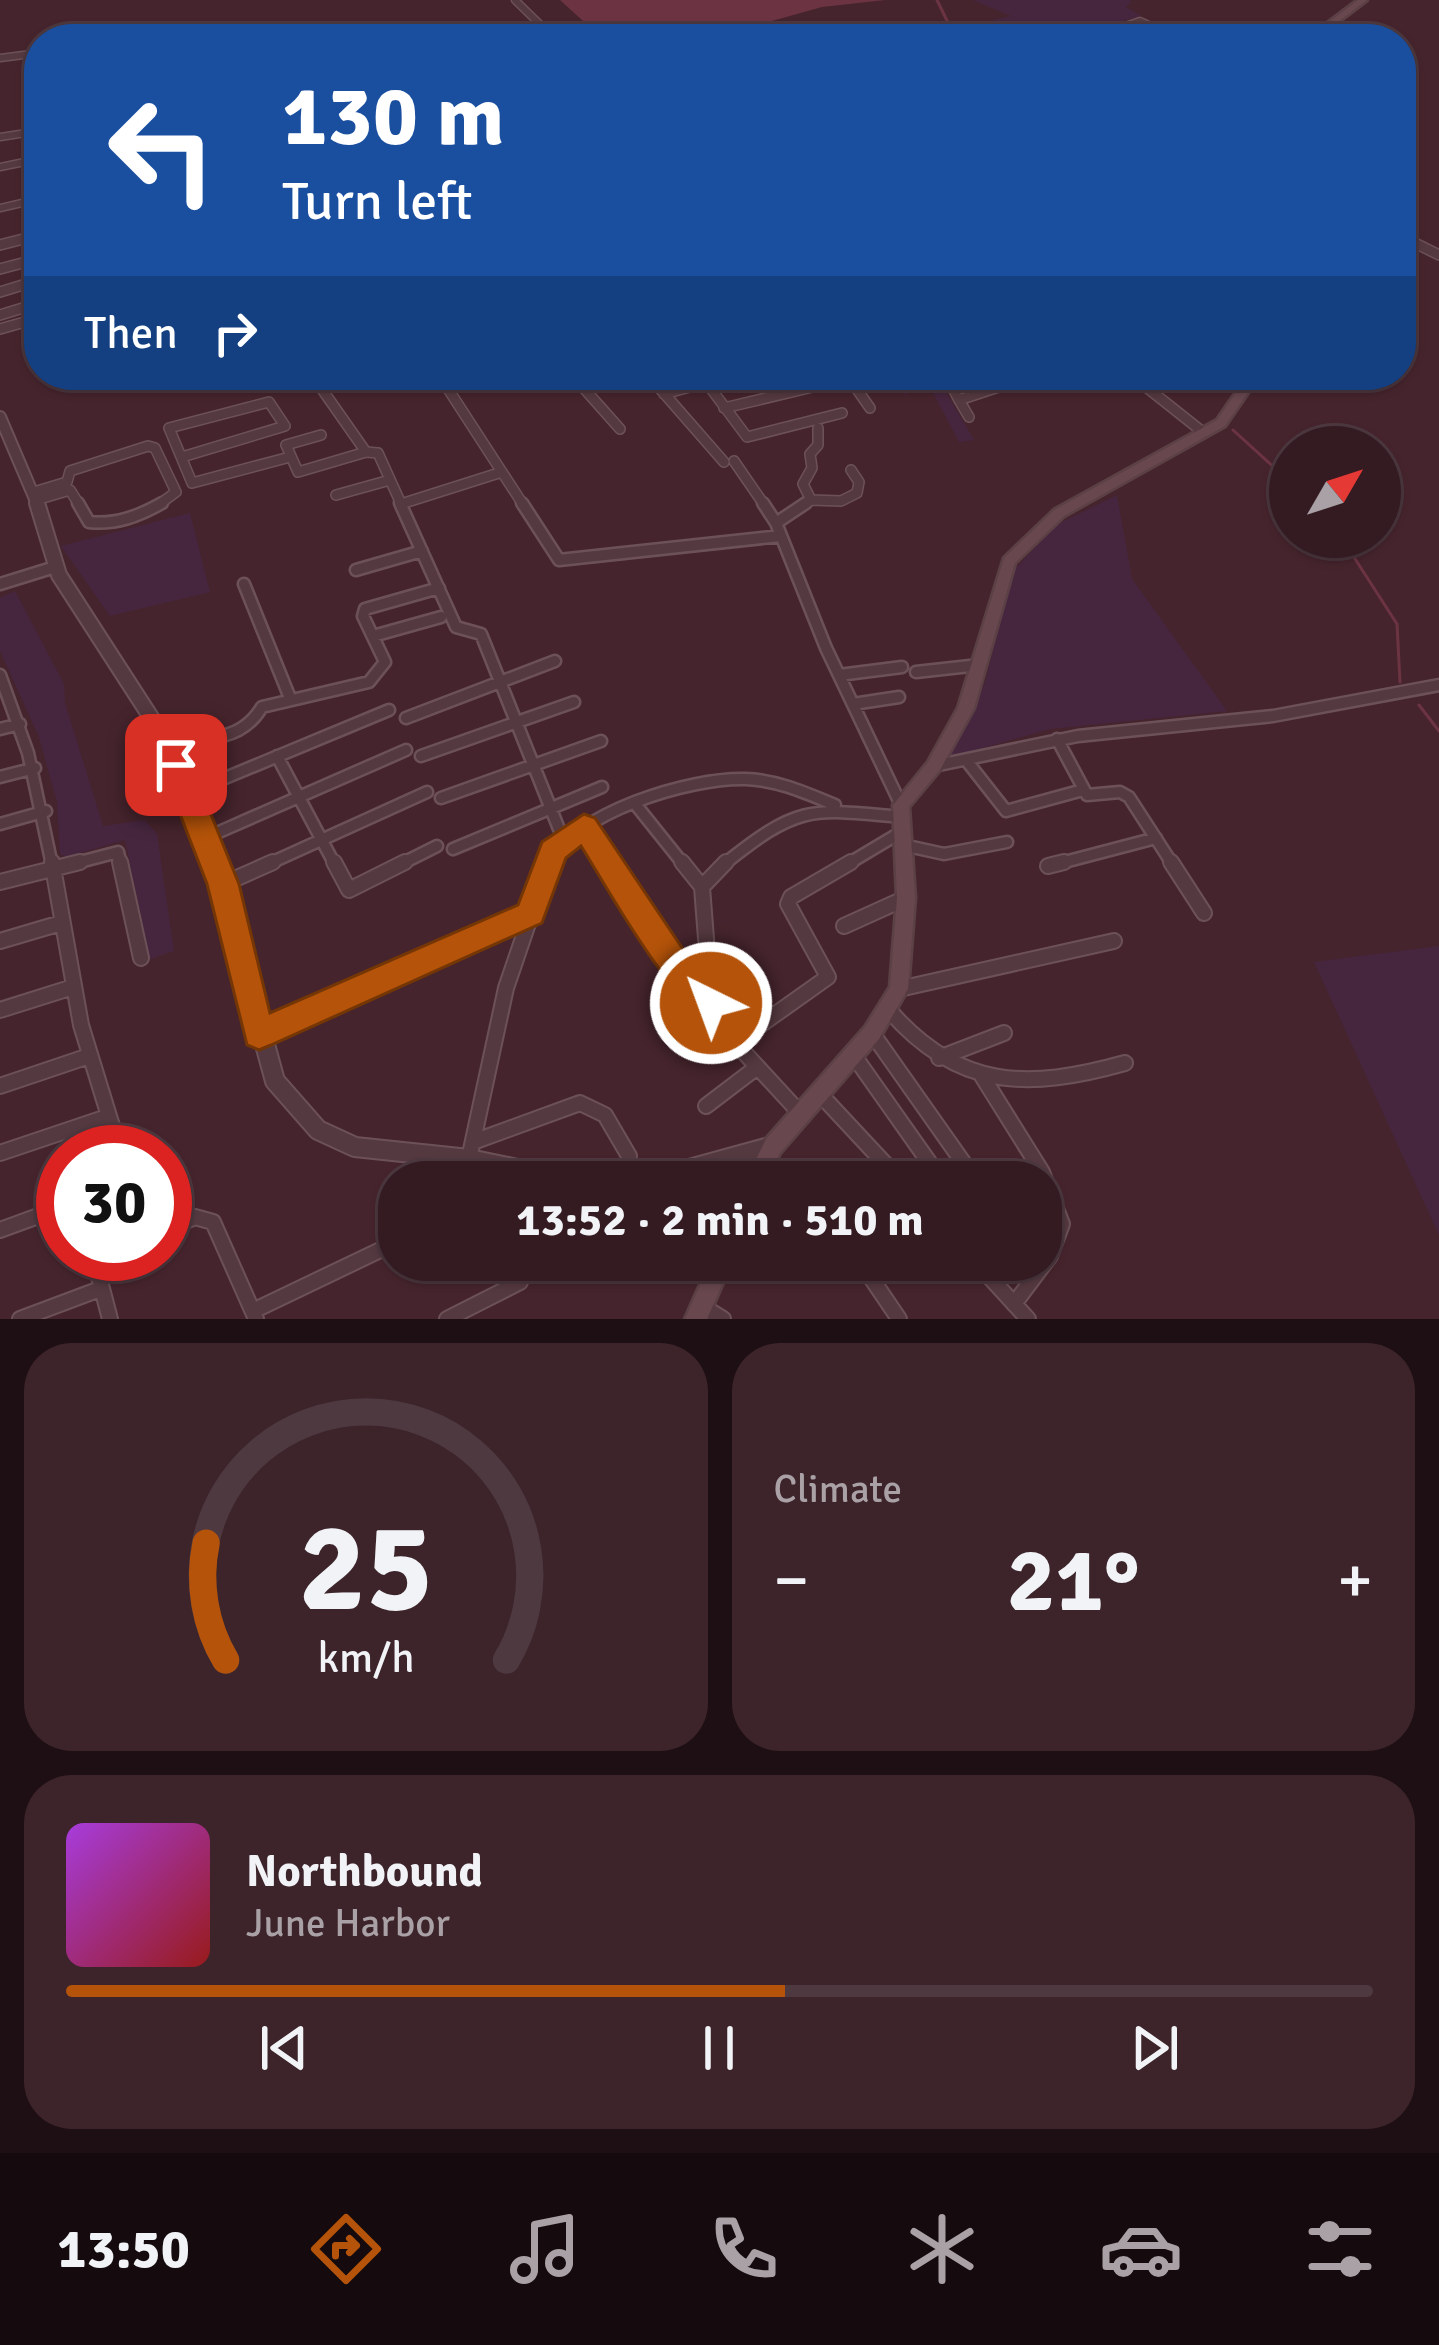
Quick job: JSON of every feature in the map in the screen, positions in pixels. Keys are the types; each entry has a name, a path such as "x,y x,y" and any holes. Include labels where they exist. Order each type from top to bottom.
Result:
{"main road":[{"path":"1330,24 1363,0"},
{"path":"767,1161 772,1145 816,1091 872,1034 899,989 906,898 902,824 966,708 1009,561 1059,513 1220,423 1243,390"},
{"path":"699,1312 713,1281"}],"street":[{"path":"515,0 540,24"},
{"path":"323,390 366,452"},
{"path":"450,390 560,560 782,536"},
{"path":"585,390 620,430"},
{"path":"661,390 729,462 776,523 902,824"},
{"path":"664,394 678,390"},
{"path":"712,390 747,437 842,413"},
{"path":"724,408 800,390"},
{"path":"857,390 870,408"},
{"path":"954,390 969,417"},
{"path":"959,400 990,390"},
{"path":"1150,390 1204,433"},
{"path":"182,457 285,427 269,402 170,428 192,483 290,457"},
{"path":"0,418 35,496 56,567 164,736 223,884 275,1081 318,1130 355,1147 471,1150 570,1180 678,1172 772,1145"},
{"path":"812,500 803,484 818,445 818,428"},
{"path":"321,435 286,446 298,472 366,452 378,453 456,627 481,634 559,829"},
{"path":"148,446 155,448 176,492 165,504 101,525 89,522 69,486 70,471 148,446"},
{"path":"776,523 812,500 841,501 857,493 859,482 851,470"},
{"path":"401,504 502,472"},
{"path":"336,495 390,480"},
{"path":"35,496 69,486"},
{"path":"356,570 422,550"},
{"path":"0,584 56,567"},
{"path":"244,584 290,698"},
{"path":"164,736 216,739 250,727 262,707 369,682 385,662 365,609 439,588"},
{"path":"373,636 441,617"},
{"path":"406,718 555,661"},
{"path":"916,672 979,665"},
{"path":"839,675 902,667"},
{"path":"1,681 20,724 46,811 73,987 110,1125"},
{"path":"934,766 1057,740 1273,716 1439,685"},
{"path":"853,704 899,697"},
{"path":"421,756 574,702"},
{"path":"189,793 389,710"},
{"path":"0,729 20,724"},
{"path":"1057,740 1083,790 1093,797 1124,794 1204,913"},
{"path":"237,878 434,795 601,741"},
{"path":"219,832 406,750"},
{"path":"277,756 349,890 437,847"},
{"path":"966,760 1006,812 1083,790"},
{"path":"0,777 35,768"},
{"path":"471,1150 495,1024 531,914 553,851 584,826 724,778 758,777 788,783 857,814 902,824 944,854 1007,842"},
{"path":"453,849 602,787"},
{"path":"636,805 702,887 711,1003"},
{"path":"702,887 781,818 805,808 835,806"},
{"path":"0,824 46,811"},
{"path":"735,1043 829,977 788,904 791,897 902,824"},
{"path":"584,826 675,965 711,1003 756,1068 800,1113"},
{"path":"1048,866 1156,838"},
{"path":"0,882 118,852 141,958"},
{"path":"844,926 906,898"},
{"path":"259,1034 531,914"},
{"path":"0,941 61,923"},
{"path":"899,989 1114,941"},
{"path":"0,1010 73,987"},
{"path":"889,1010 904,1030 939,1058 982,1076 1016,1083 1125,1063"},
{"path":"939,1058 1004,1033"},
{"path":"872,1034 961,1161"},
{"path":"852,1053 928,1161"},
{"path":"0,1086 89,1056"},
{"path":"706,1106 756,1068"},
{"path":"982,1076 1046,1180 1063,1220 1058,1239 1014,1304"},
{"path":"816,1091 882,1161"},
{"path":"471,1150 580,1103 595,1104 606,1113 629,1156"},
{"path":"0,1154 107,1117"},
{"path":"0,1230 36,1217"},
{"path":"192,1218 214,1222 254,1315 378,1252"},
{"path":"101,1281 110,1319"},
{"path":"873,1281 899,1319"},
{"path":"993,1281 1027,1319"},
{"path":"447,1319 520,1282"},
{"path":"20,1319 100,1289"},
{"path":"699,1312 723,1319"}],"shaded area":[{"path":"560,0 885,0 822,7 761,24 586,24"},
{"path":"973,0 1129,0 1126,7 1141,16 1112,24 981,23 1011,16"},
{"path":"932,390 945,390 974,440 959,442"},
{"path":"1117,495 1132,579 1227,711 1050,729 947,758 985,683 1012,572 1056,525"},
{"path":"190,513 210,592 110,616 61,546"},
{"path":"15,591 64,684 65,703 103,826 145,820 157,834 174,951 150,959 125,840 66,857 60,854 57,802 39,737 0,651 0,598"},
{"path":"1439,946 1439,1235 1314,962"}],"waterway":[{"path":"937,0 949,24"},
{"path":"1233,430 1269,463"},
{"path":"1355,558 1397,624 1400,682"},
{"path":"1419,705 1439,731"}],"route":[{"path":"176,765 223,884 259,1034 531,914 553,851 584,826 675,965 711,1003"}]}
